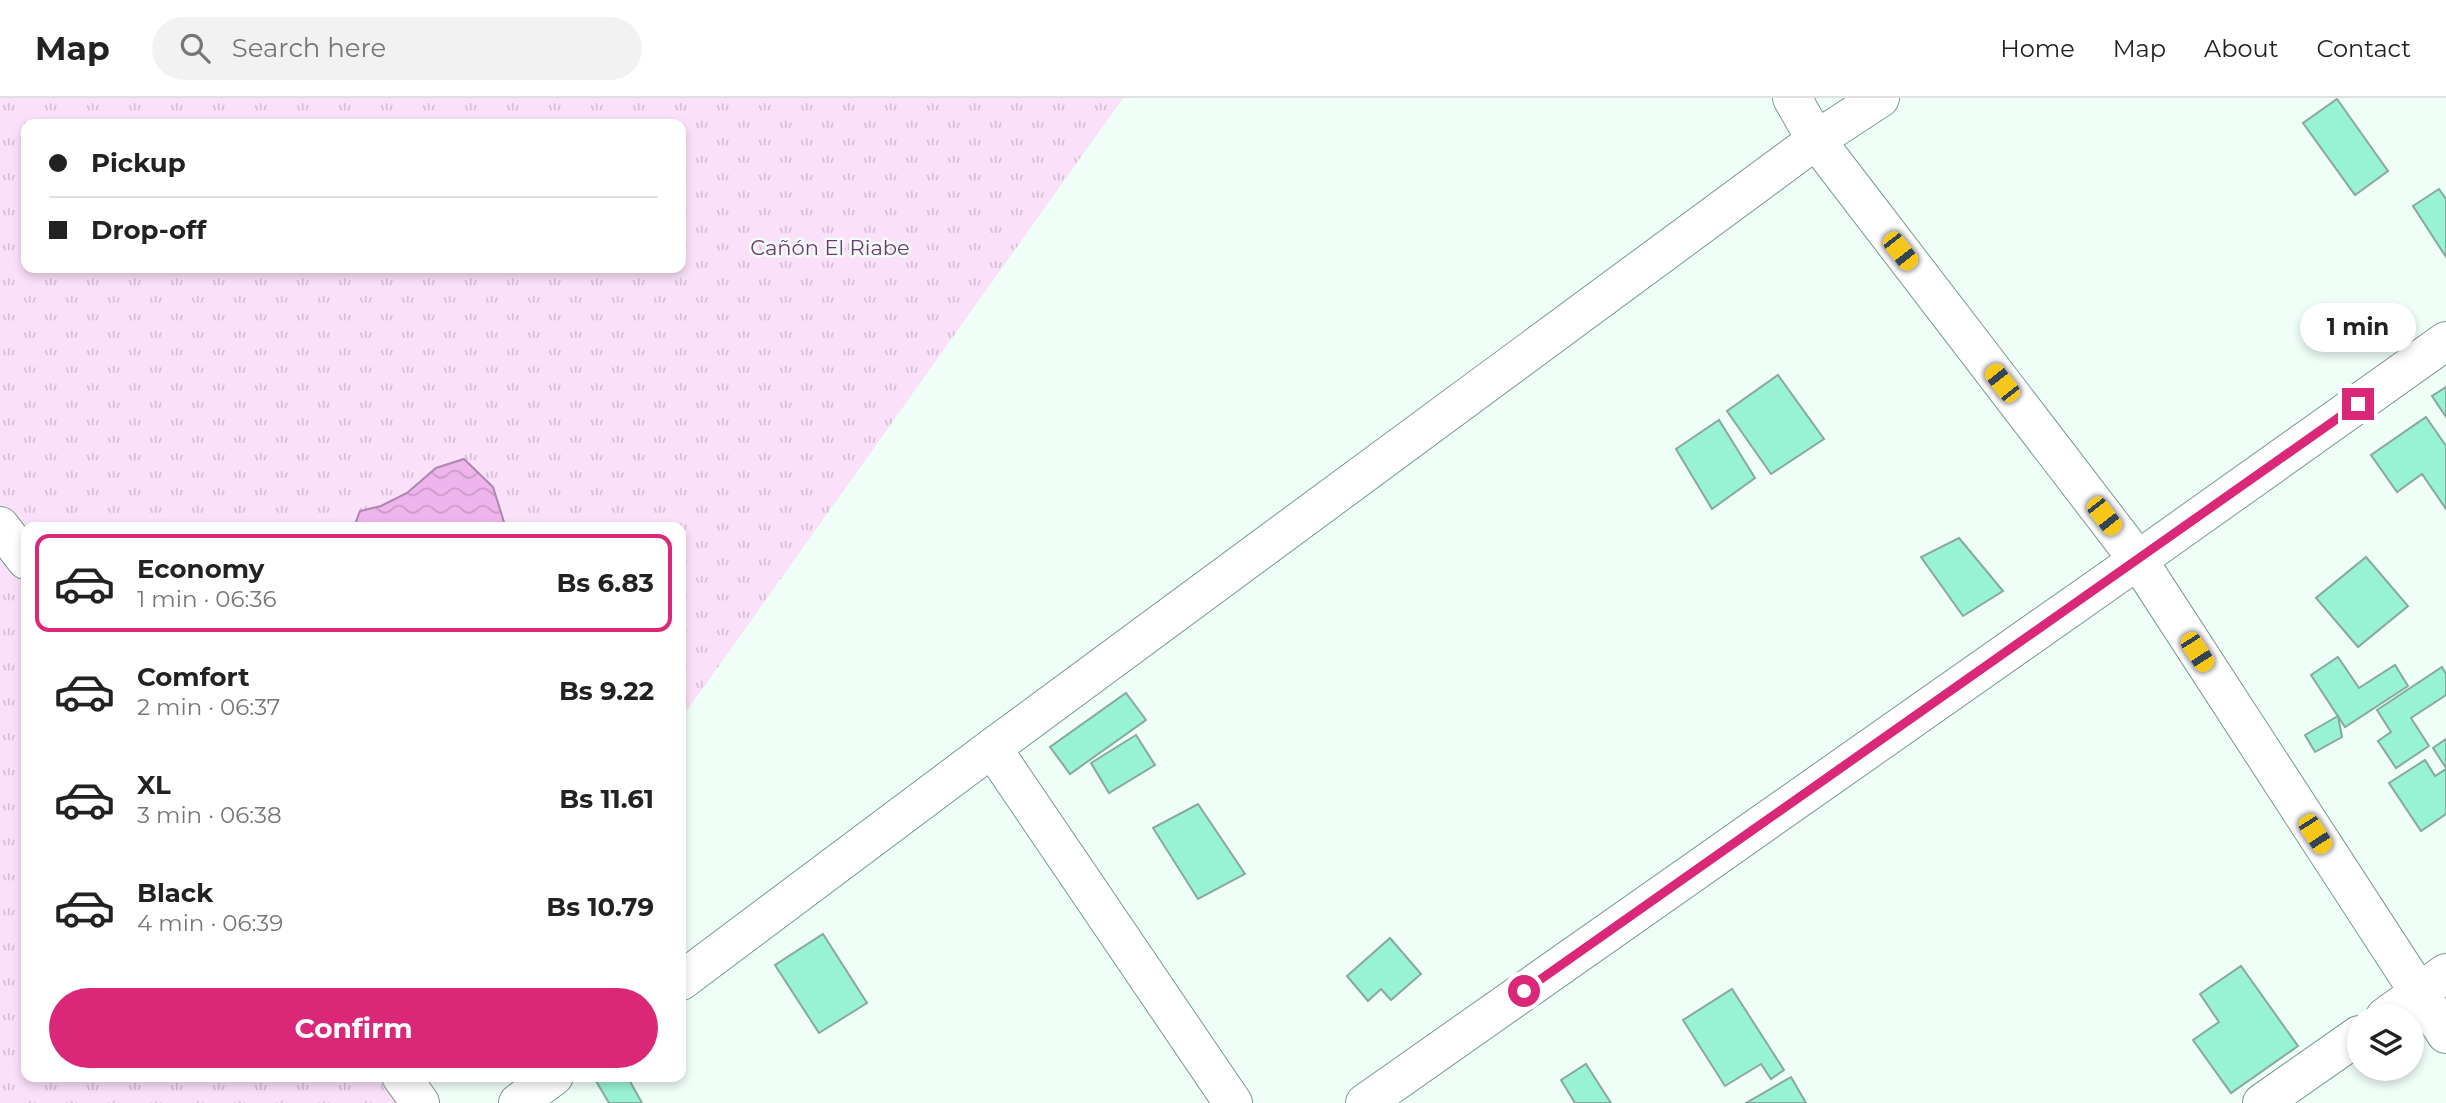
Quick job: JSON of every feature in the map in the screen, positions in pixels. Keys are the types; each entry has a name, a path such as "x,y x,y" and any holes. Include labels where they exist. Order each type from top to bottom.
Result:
{"street":[{"path":"1792,98 1816,140 2138,561 2437,993 2446,1034"},
{"path":"686,977 1816,140 1880,98"},
{"path":"1365,1103 2138,561 2446,341"},
{"path":"0,526 21,553"},
{"path":"992,748 1233,1103"},
{"path":"2413,1004 2437,993"},
{"path":"2262,1103 2347,1043"},
{"path":"405,1082 420,1103"},
{"path":"518,1103 546,1082"}],"green space":[{"name":"Cañón El Riabe","path":"0,98 1123,98 686,712 686,522 21,522 21,1082 422,1082 407,1103 0,1103"}],"water":[{"path":"464,459 493,487 504,522 356,522 360,511 381,506 407,493 436,468"}],"building":[{"path":"2337,99 2388,171 2355,195 2303,123"},
{"path":"2439,189 2446,199 2446,257 2413,206"},
{"path":"1778,375 1824,439 1771,474 1727,411"},
{"path":"2446,387 2446,417 2432,396"},
{"path":"2426,417 2446,446 2446,509 2422,474 2397,492 2371,455"},
{"path":"1719,420 1755,478 1712,509 1676,449"},
{"path":"1959,538 2003,591 1963,616 1921,557"},
{"path":"2366,557 2408,606 2358,647 2316,598"},
{"path":"2338,657 2359,688 2395,665 2408,686 2345,727 2311,675"},
{"path":"2442,667 2446,674 2446,695 2411,718 2429,746 2396,768 2378,741 2391,732 2377,710"},
{"path":"1126,693 1146,720 1070,774 1050,747"},
{"path":"2338,716 2342,737 2315,752 2305,735"},
{"path":"1136,735 1155,765 1109,793 1091,763"},
{"path":"2446,739 2446,768 2433,748"},
{"path":"2425,760 2435,776 2446,769 2446,814 2421,831 2389,783"},
{"path":"1198,804 1245,874 1198,899 1153,828"},
{"path":"823,934 867,1003 819,1033 775,965"},
{"path":"1390,938 1421,974 1391,1000 1381,989 1368,1001 1347,976"},
{"path":"2241,966 2298,1046 2231,1093 2193,1040 2219,1022 2200,994"},
{"path":"1732,989 1784,1070 1771,1079 1761,1064 1725,1086 1683,1020"},
{"path":"1586,1064 1611,1103 1575,1103 1561,1080"},
{"path":"1791,1077 1806,1103 1746,1103"},
{"path":"597,1082 630,1082 642,1103 609,1103"}],"route":[{"path":"1524,991 2358,404"}]}
